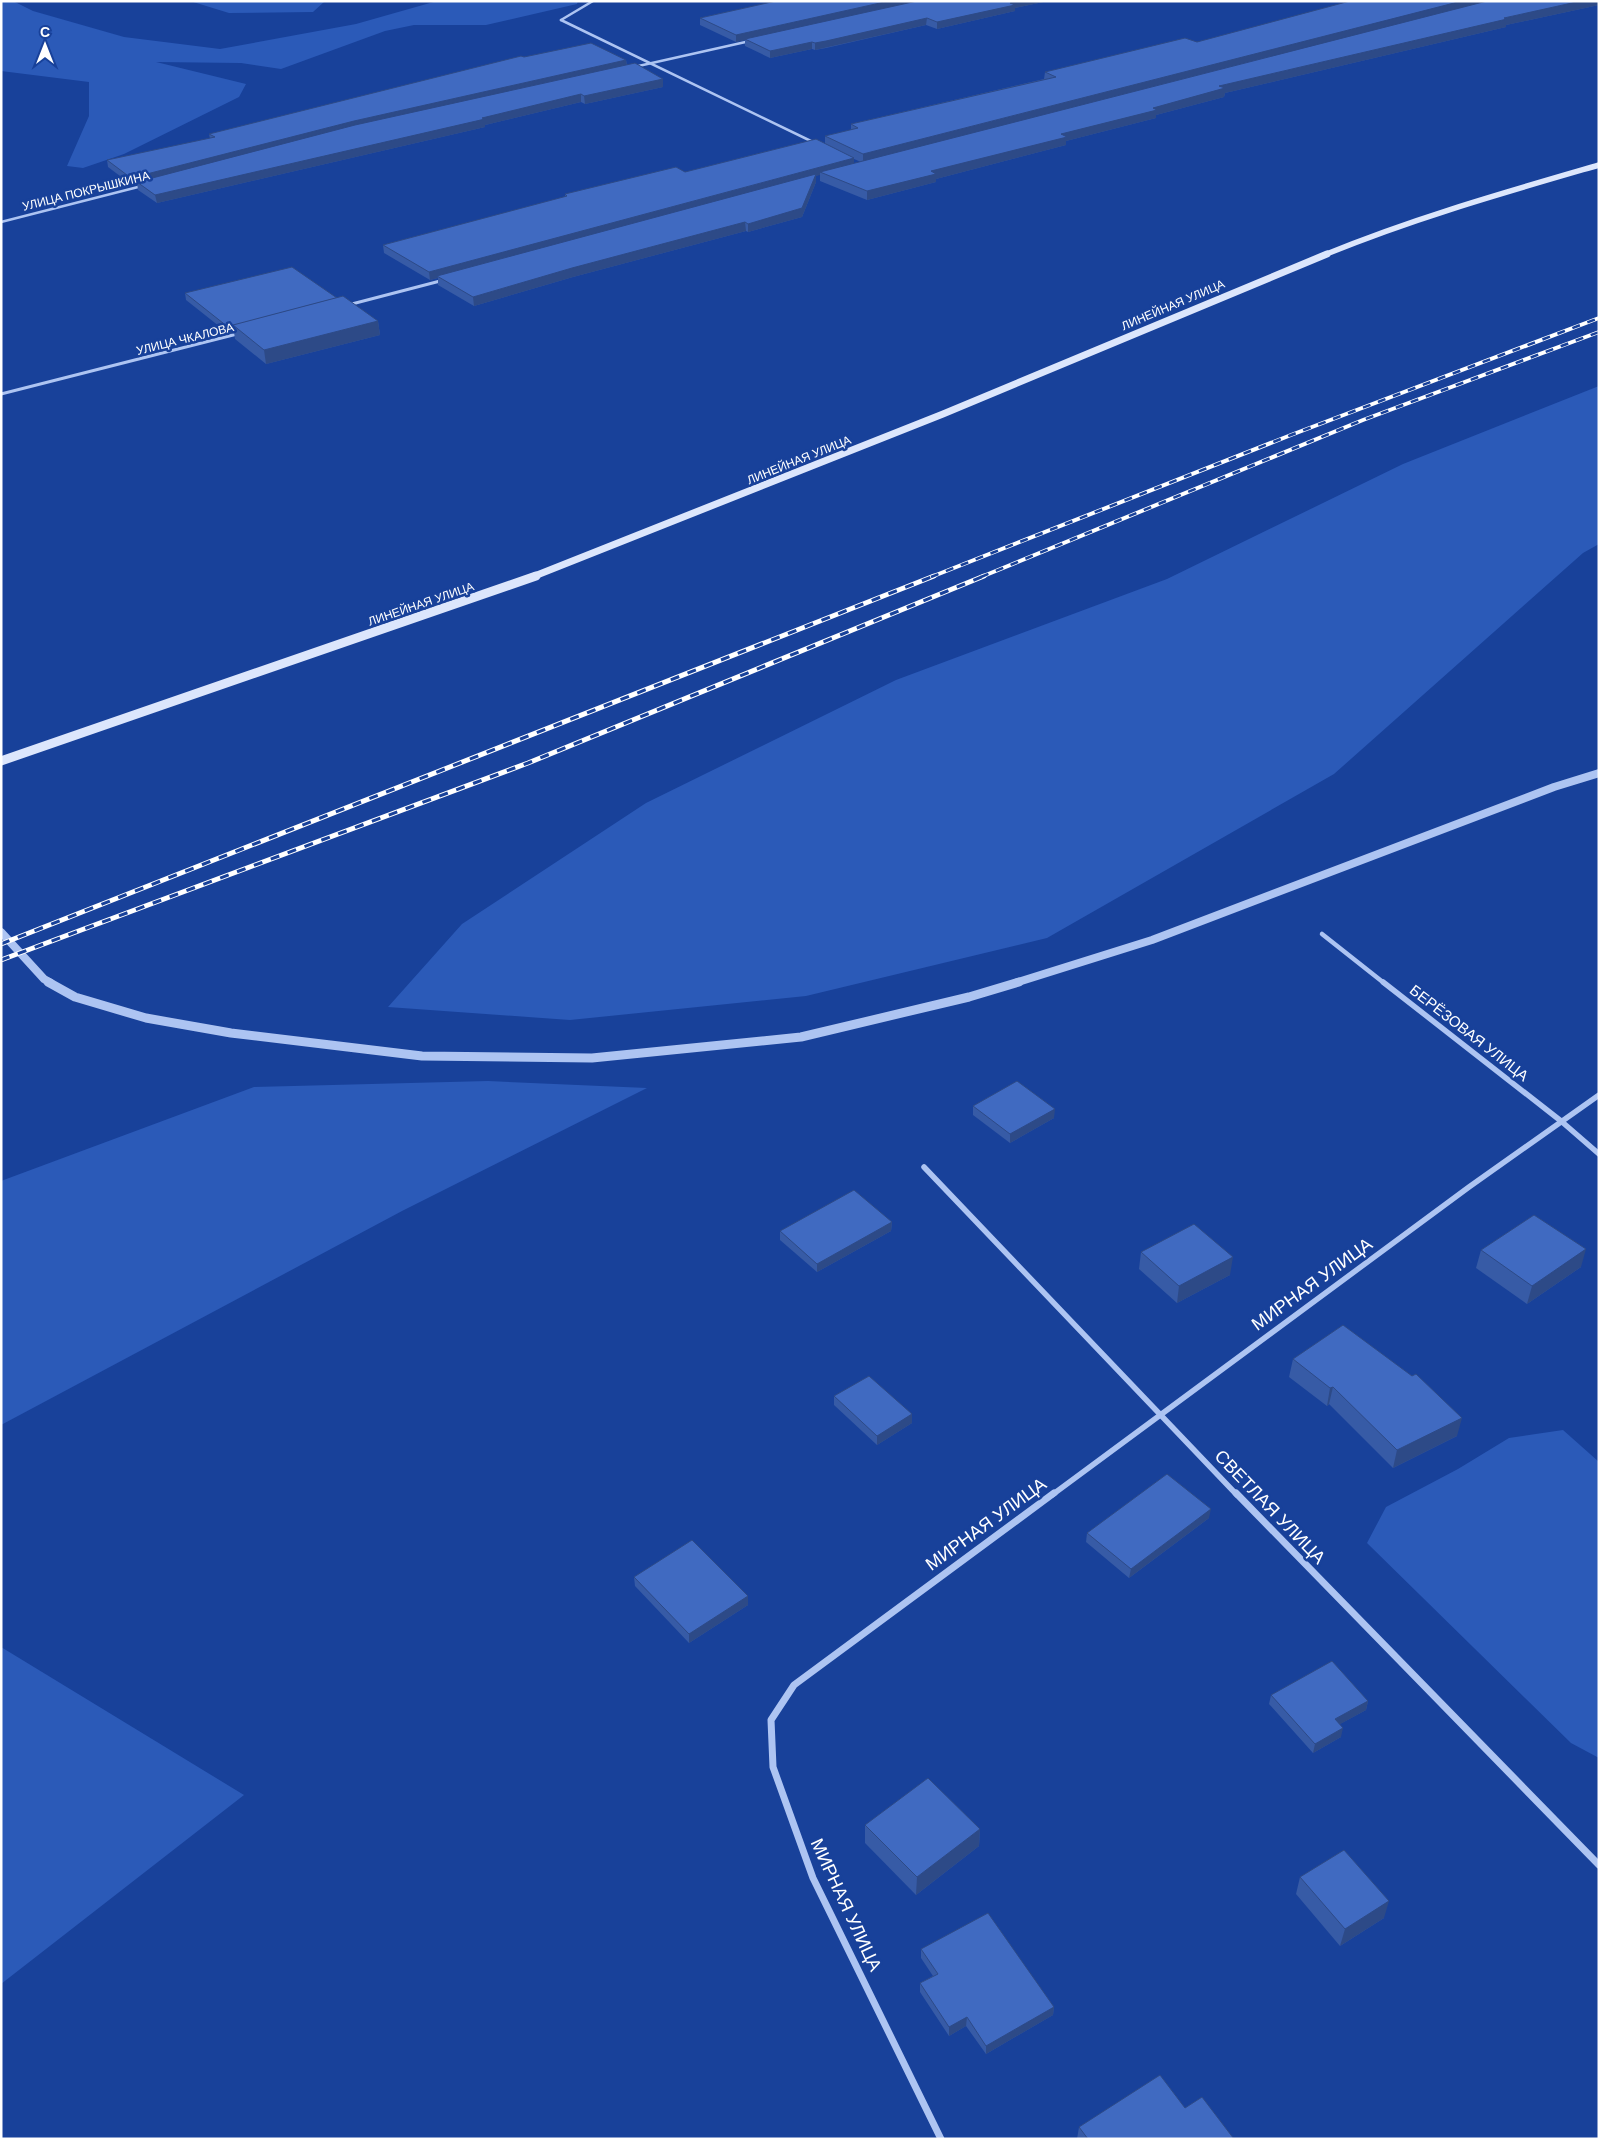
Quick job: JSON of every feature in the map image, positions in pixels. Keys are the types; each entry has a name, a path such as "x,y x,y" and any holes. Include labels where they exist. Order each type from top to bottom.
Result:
{"main road":[{"name":"ЛИНЕЙНАЯ УЛИЦА","path":"1,760 535,576 934,418 1364,238 1446,210 1599,165"}],"street":[{"path":"593,1 561,20 819,145"},
{"path":"630,68 755,40"},
{"name":"УЛИЦА ПОКРЫШКИНА","path":"1,222 150,184"},
{"path":"346,306 451,278"},
{"name":"УЛИЦА ЧКАЛОВА","path":"1,394 251,331"},
{"path":"1,932 44,980 75,997 146,1018 212,1030 422,1056 592,1058 698,1048 801,1037 969,997 1152,940 1554,787 1599,772"},
{"name":"БЕРЁЗОВАЯ УЛИЦА","path":"1322,934 1599,1154"},
{"name":"МИРНАЯ УЛИЦА","path":"941,2139 813,1878 773,1767 771,1720 794,1684 1469,1187 1599,1095"},
{"name":"СВЕТЛАЯ УЛИЦА","path":"924,1167 1159,1415 1599,1865"}],"shaded area":[{"path":"1,1 13,1 33,11 124,37 220,49 356,24 437,1 578,1 577,4 486,25 414,25 385,31 281,69 241,63 156,62 246,84 239,97 124,154 83,168 67,166 89,116 89,82 1,71"},
{"path":"190,1 325,1 313,12 229,13"},
{"path":"1599,386 1599,544 1583,553 1334,774 1047,938 806,996 570,1020 388,1007 462,924 646,803 896,680 1167,579 1403,464"},
{"path":"488,1081 647,1088 402,1211 1,1425 1,1181 254,1087"},
{"path":"1563,1430 1599,1462 1599,1758 1571,1743 1367,1543 1386,1507 1458,1469 1509,1438"},
{"path":"1,1647 244,1795 1,1984"}],"building":[{"path":"776,1 889,1 736,35 700,18"},
{"path":"917,1 1017,1 1010,3 1015,5 937,22 927,18 826,41 770,51 745,39"},
{"path":"1350,1 1462,1 863,154 825,136 858,128 851,124 1056,77 1045,72 1185,38 1197,42"},
{"path":"1487,1 1581,1 1219,86 1225,88 1153,108 1157,110 1061,134 1067,137 931,171 936,174 867,191 820,172"},
{"path":"591,43 626,60 354,121 131,178 107,160 215,137 209,134 521,56 524,57"},
{"path":"635,63 663,79 584,96 581,94 482,118 485,119 155,195 137,182 355,125"},
{"path":"816,139 854,158 429,272 383,245 567,196 565,194 676,167 685,172"},
{"path":"816,174 802,208 748,224 745,222 572,268 473,297 437,276"},
{"path":"292,267 337,298 228,327 185,293"},
{"path":"343,296 378,321 264,350 233,325"},
{"path":"1017,1081 1055,1109 1010,1134 973,1106"},
{"path":"854,1190 892,1222 817,1264 780,1231"},
{"path":"1534,1215 1586,1249 1532,1286 1481,1250"},
{"path":"1194,1224 1233,1257 1179,1286 1141,1252"},
{"path":"1343,1325 1412,1376 1416,1374 1462,1418 1397,1450 1333,1387 1330,1388 1293,1359"},
{"path":"869,1376 912,1414 877,1436 834,1396"},
{"path":"1167,1474 1211,1509 1131,1569 1087,1533"},
{"path":"692,1540 748,1596 689,1634 634,1577"},
{"path":"1332,1661 1368,1701 1335,1719 1343,1728 1315,1744 1271,1695"},
{"path":"928,1778 980,1829 917,1877 865,1825"},
{"path":"1344,1850 1389,1901 1345,1929 1300,1877"},
{"path":"988,1913 1054,2007 986,2046 967,2017 949,2027 920,1983 938,1974 921,1949"},
{"path":"1160,2075 1185,2108 1202,2097 1234,2139 1088,2139 1079,2127"}],"railway":[{"path":"931,577 1291,435 1599,318"},
{"path":"981,577 1363,420 1599,332"},
{"path":"1,944 934,576"},
{"path":"1,960 528,763 984,576"}]}
